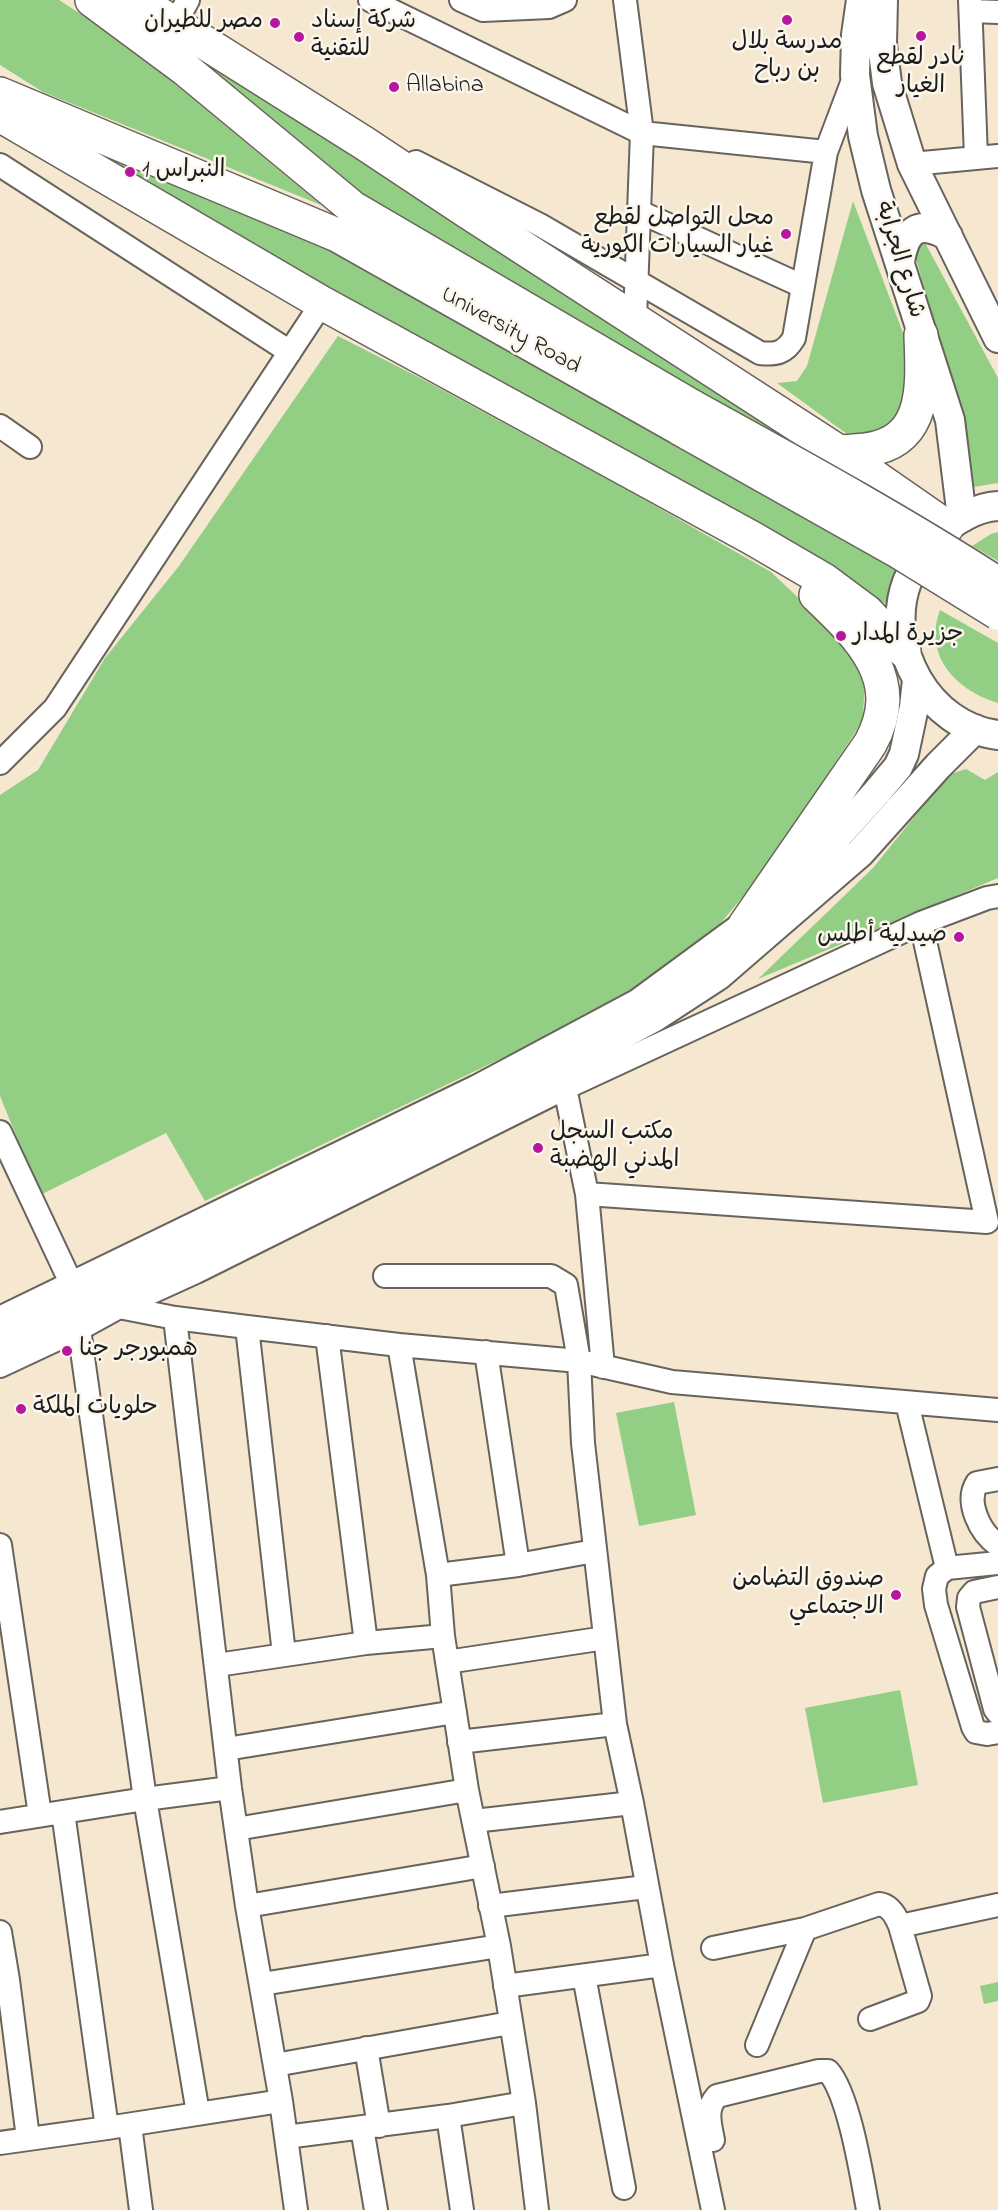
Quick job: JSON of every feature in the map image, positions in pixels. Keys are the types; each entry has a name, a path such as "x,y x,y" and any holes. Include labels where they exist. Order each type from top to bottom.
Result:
{"highway":[{"name":"University Road","path":"92,0 185,69 353,208 998,613"},
{"path":"137,0 181,12 364,142 468,212 839,452 954,522"},
{"name":"University Road","path":"0,94 337,235 687,418 823,478 998,584"},
{"path":"0,112 5,118 322,303 752,538 824,580 867,612 910,666"},
{"path":"839,452 876,448 894,441 906,430 916,413 920,398 921,335"},
{"path":"745,925 870,744 882,716 884,696 880,674 873,660 847,625 800,579 752,538"}],"main road":[{"name":"شارع الجرابة","path":"861,0 856,35 855,75 863,136 921,335 950,420 954,522"},
{"name":"شارع الجرابة","path":"883,0 882,44 887,83 912,164 995,326"},
{"path":"900,262 902,247 908,235 920,228 934,228 948,236"},
{"path":"0,1346 115,1299 126,1281 212,1243 484,1098 639,1003 745,925 832,842 898,767 909,736 910,666 900,617 906,583 922,552 954,522 998,506"},
{"path":"910,666 932,701 945,712 991,735"},
{"path":"0,1321 72,1285 484,1098 575,1061 652,1018 719,975 860,853 938,766 991,735"}],"street":[{"path":"370,0 642,133 826,152"},
{"path":"461,0 483,10 549,6 565,0"},
{"path":"625,0 642,133 635,319"},
{"path":"912,164 987,156 970,6 998,12"},
{"path":"364,142 418,163 540,225 760,353 775,354 788,349 794,338 826,152 855,75"},
{"path":"0,165 290,352"},
{"path":"640,212 802,286"},
{"path":"0,764 55,708 322,303"},
{"path":"0,426 30,447"},
{"path":"0,1366 79,1329 115,1299 196,1272 565,1088 921,923 987,897 998,896"},
{"path":"587,1194 993,1222 921,923"},
{"path":"575,1061 565,1088 587,1194 603,1367"},
{"path":"0,1132 72,1285"},
{"path":"386,1276 551,1276 566,1285 579,1360 583,1443 615,1724 632,1803 646,1887 713,2210"},
{"path":"115,1299 175,1318 399,1345 579,1360 672,1382 998,1410"},
{"path":"175,1318 230,1788 247,1906 281,2101 296,2210"},
{"path":"247,1327 285,1654"},
{"path":"79,1329 145,1799 198,2113"},
{"path":"327,1336 366,1643"},
{"path":"399,1345 438,1575 443,1636 467,1790 506,1986 537,2210"},
{"path":"486,1352 518,1565"},
{"path":"907,1403 947,1568"},
{"path":"998,1479 977,1483 972,1498 982,1530 998,1545"},
{"path":"0,1545 40,1815"},
{"path":"438,1575 518,1565 594,1551"},
{"path":"998,1563 947,1568 937,1576 934,1589 936,1605 973,1727 976,1732 987,1734 998,1732"},
{"path":"998,1587 974,1592 969,1598 968,1608 994,1709 998,1713"},
{"path":"217,1665 366,1643 443,1636"},
{"path":"447,1662 605,1638"},
{"path":"226,1749 455,1712"},
{"path":"459,1742 615,1724"},
{"path":"0,1822 230,1788"},
{"path":"236,1829 467,1790"},
{"path":"474,1821 632,1803"},
{"path":"63,1812 107,2128"},
{"path":"247,1906 483,1866"},
{"path":"490,1906 646,1887"},
{"path":"713,1948 805,1929 883,1904 896,1917 900,1926 920,1996 918,2001 870,2019"},
{"path":"900,1926 998,1905"},
{"path":"757,2045 805,1929"},
{"path":"0,1932 9,2060 28,2138"},
{"path":"262,1984 499,1946"},
{"path":"506,1986 662,1965"},
{"path":"584,1976 624,2188"},
{"path":"275,2065 510,2023"},
{"path":"366,2048 376,2210"},
{"path":"723,2210 708,2112 711,2103 717,2096 819,2071 828,2071 836,2080 856,2148 868,2210"},
{"path":"0,2143 281,2101"},
{"path":"286,2137 448,2116 524,2103"},
{"path":"448,2116 462,2210"},
{"path":"130,2125 141,2210"}],"green space":[{"path":"0,0 59,0 125,42 321,205 43,92 0,65"},
{"path":"115,0 923,519 367,207"},
{"path":"64,134 343,246 900,570 890,606 526,404"},
{"path":"853,201 916,367 918,407 862,445 777,383 797,381 807,366"},
{"path":"923,239 998,378 998,483 967,488 965,431 912,245"},
{"path":"338,336 624,488 771,572 824,622 865,669 863,720 765,870 715,930 677,963 577,1022 205,1201 166,1133 40,1195 0,1096 0,795 38,770 105,658 179,566"},
{"path":"998,532 998,561 972,546 991,534"},
{"path":"940,610 998,643 998,703 969,689 947,669 936,642 936,627"},
{"path":"966,769 985,780 998,772 998,878 758,979 873,868 948,775"},
{"path":"674,1402 696,1515 639,1526 616,1413"},
{"path":"900,1690 918,1785 823,1803 805,1708"},
{"path":"998,1982 998,2001 984,2004 980,1986"}],"place":[{"name":"مدرسة بلال بن رباح","path":"787,20"},
{"name":"مصر للطيران","path":"275,23"},
{"name":"نادر لقطع الغيار","path":"921,36"},
{"name":"شركة إسناد للتقنية","path":"299,37"},
{"name":"Allabina","path":"394,87"},
{"name":"النبراس 1","path":"130,172"},
{"name":"محل التواصل لقطع غيار السيارات الكورية","path":"786,234"},
{"name":"جزيرة المدار","path":"841,636"},
{"name":"صيدلية أطلس","path":"959,937"},
{"name":"مكتب السجل المدني الهضبة","path":"538,1148"},
{"name":"همبورجر جنا","path":"67,1351"},
{"name":"حلويات الملكة","path":"21,1409"},
{"name":"صندوق التضامن الاجتماعي","path":"896,1595"}]}
